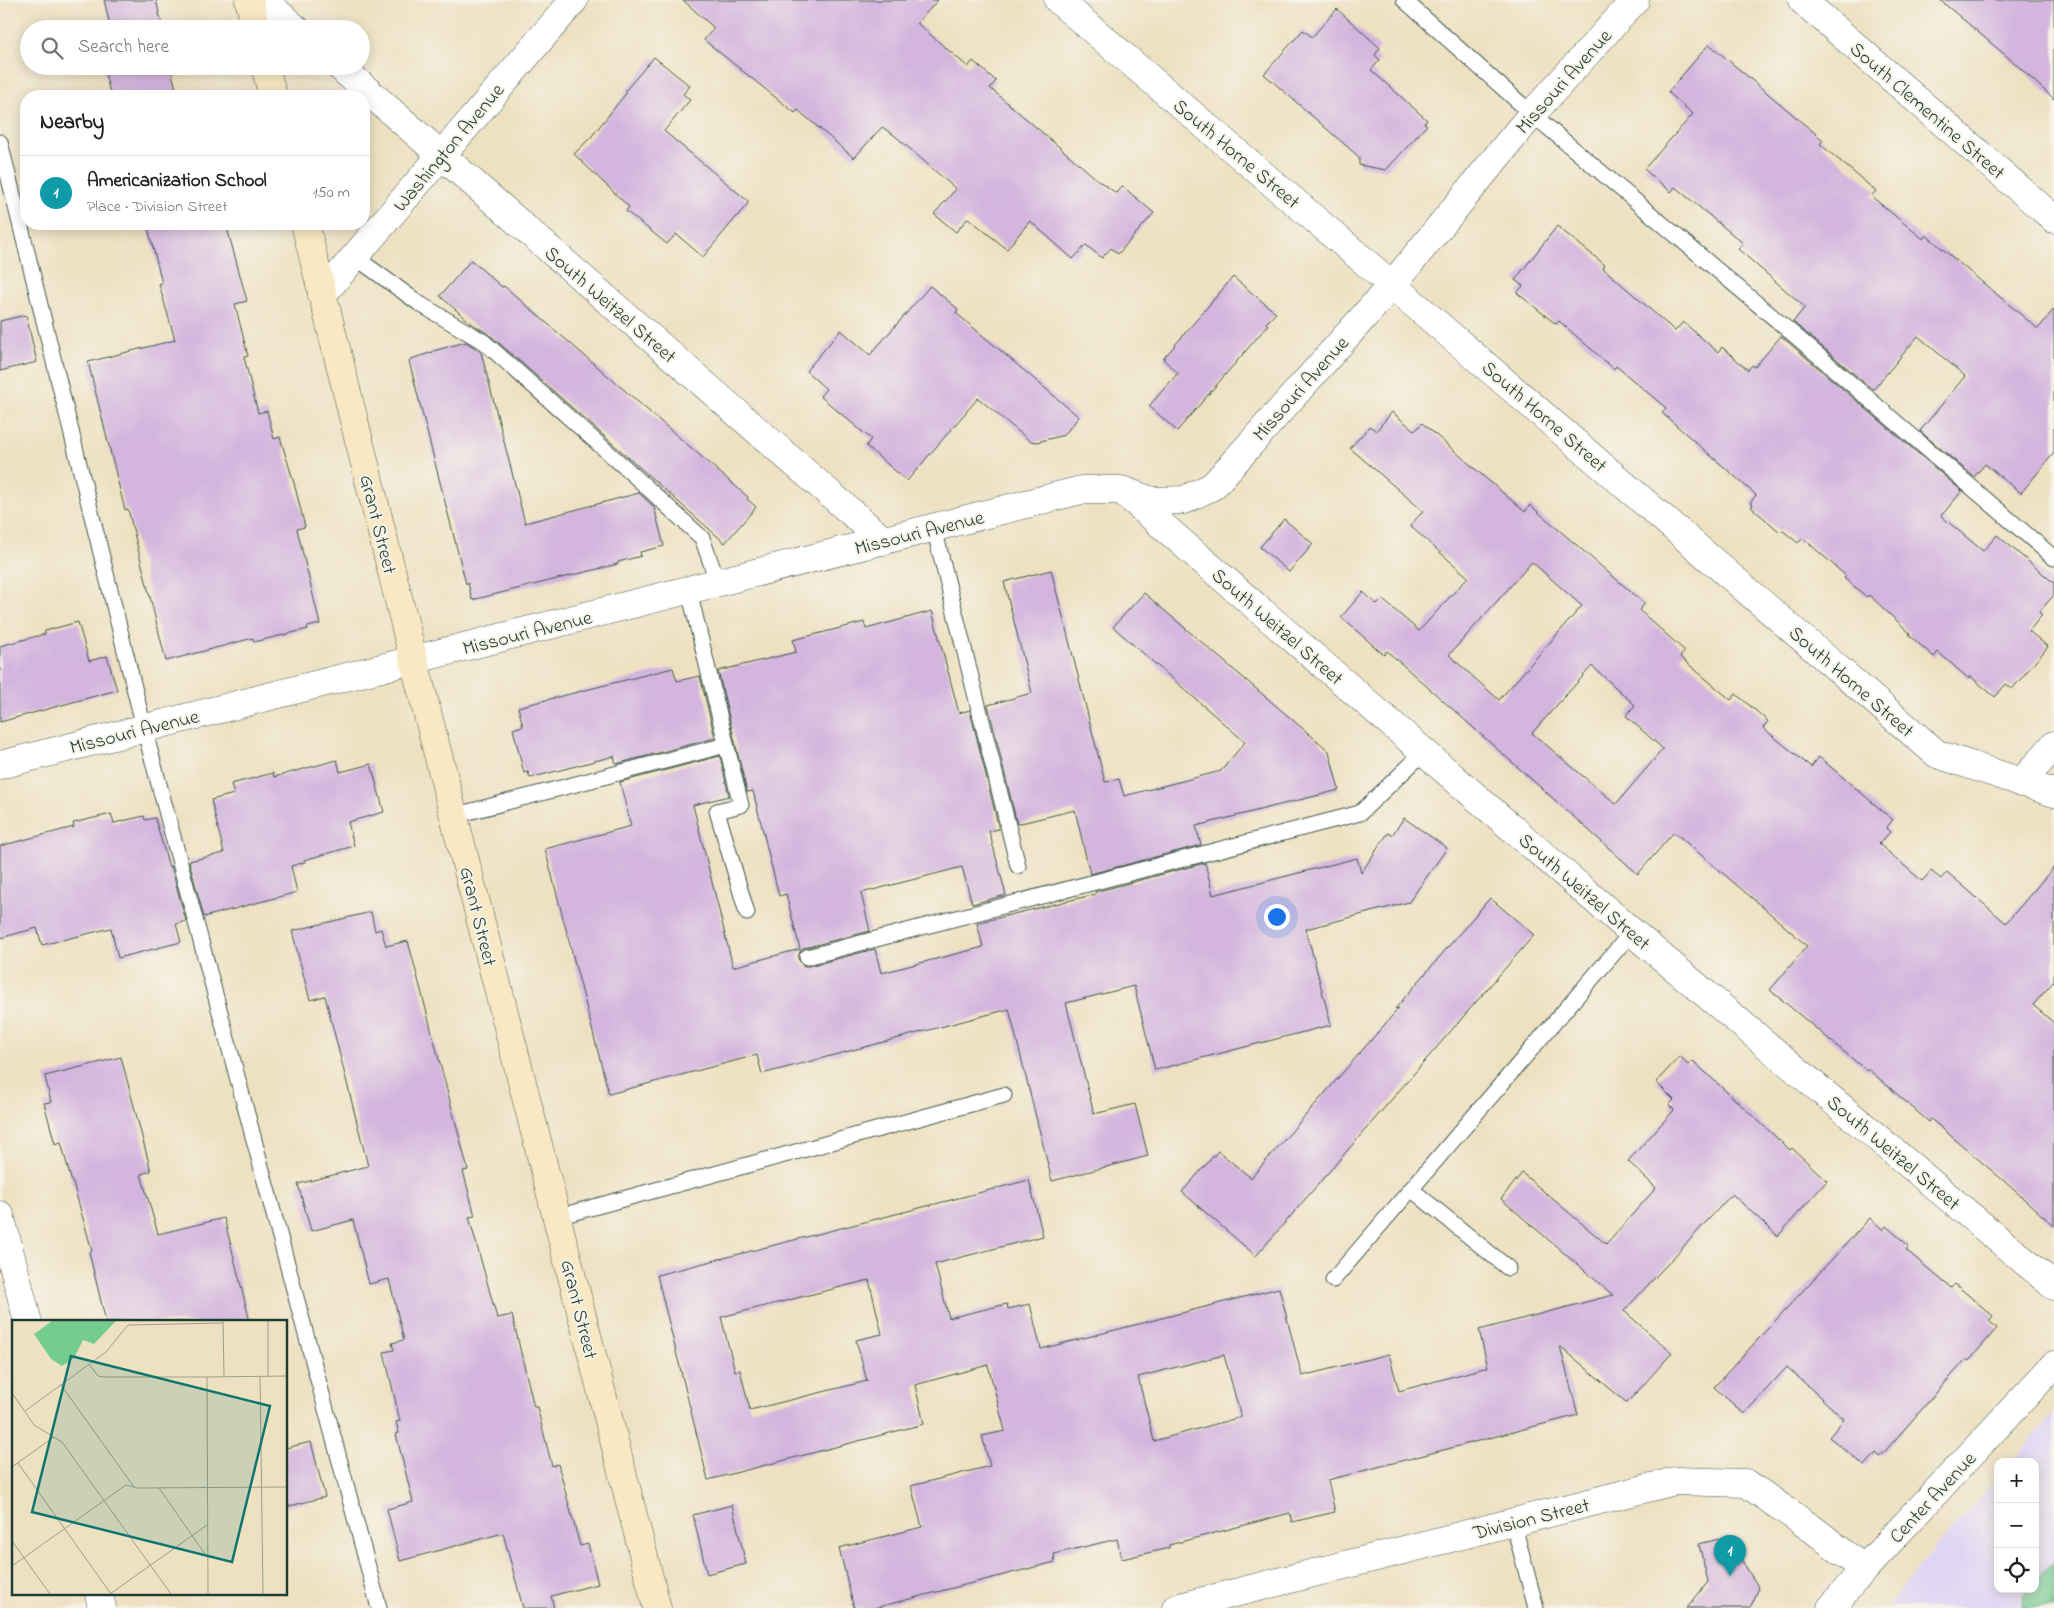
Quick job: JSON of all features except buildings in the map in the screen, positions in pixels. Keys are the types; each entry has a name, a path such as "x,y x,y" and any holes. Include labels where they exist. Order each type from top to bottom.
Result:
{"main road":[{"path":"249,0 254,20"},
{"path":"267,75 271,90"},
{"name":"Grant Street","path":"306,230 453,816 657,1608"}],"street":[{"path":"263,0 286,20"},
{"name":"Washington Avenue","path":"322,295 574,0"},
{"name":"South Horne Street","path":"1058,0 1937,754 2054,793"},
{"name":"Missouri Avenue","path":"0,766 1081,490 1121,490 1152,501 1184,500 1213,486 1392,285 1532,114 1635,0"},
{"name":"South Clementine Street","path":"1802,0 2054,219"},
{"name":"South Weitzel Street","path":"349,75 366,90"},
{"name":"South Weitzel Street","path":"370,93 884,541"},
{"name":"South Weitzel Street","path":"1121,490 1632,932 2054,1286"},
{"path":"2021,783 2054,745"},
{"path":"0,1215 27,1320"},
{"name":"Center Avenue","path":"1831,1608 1864,1569 2054,1365"},
{"name":"Division Street","path":"1176,1608 1675,1481 1746,1482 1814,1530 1864,1569"}],"lane":[{"path":"1404,0 1532,114 1799,339 2054,558"},
{"path":"0,142 20,223"},
{"path":"22,230 144,728 379,1608"},
{"path":"355,257 420,304 484,342 629,471 702,538 718,583"},
{"path":"934,528 1018,866"},
{"path":"689,591 741,805 718,811 747,913"},
{"path":"453,816 726,744"},
{"path":"807,957 1360,813 1424,752"},
{"path":"1333,1280 1632,932"},
{"path":"556,1217 1004,1095"},
{"path":"1411,1189 1508,1268"},
{"path":"1513,1522 1536,1608"}],"shaded area":[{"path":"2054,1413 2054,1608 1886,1608 1917,1569 1994,1482 1994,1593 2039,1593 2039,1458 2015,1458"}],"green space":[{"path":"2054,1562 2054,1608 2021,1608 2026,1593 2039,1593 2039,1579"}],"place":[{"name":"Americanization School","path":"1730,1576"}]}
